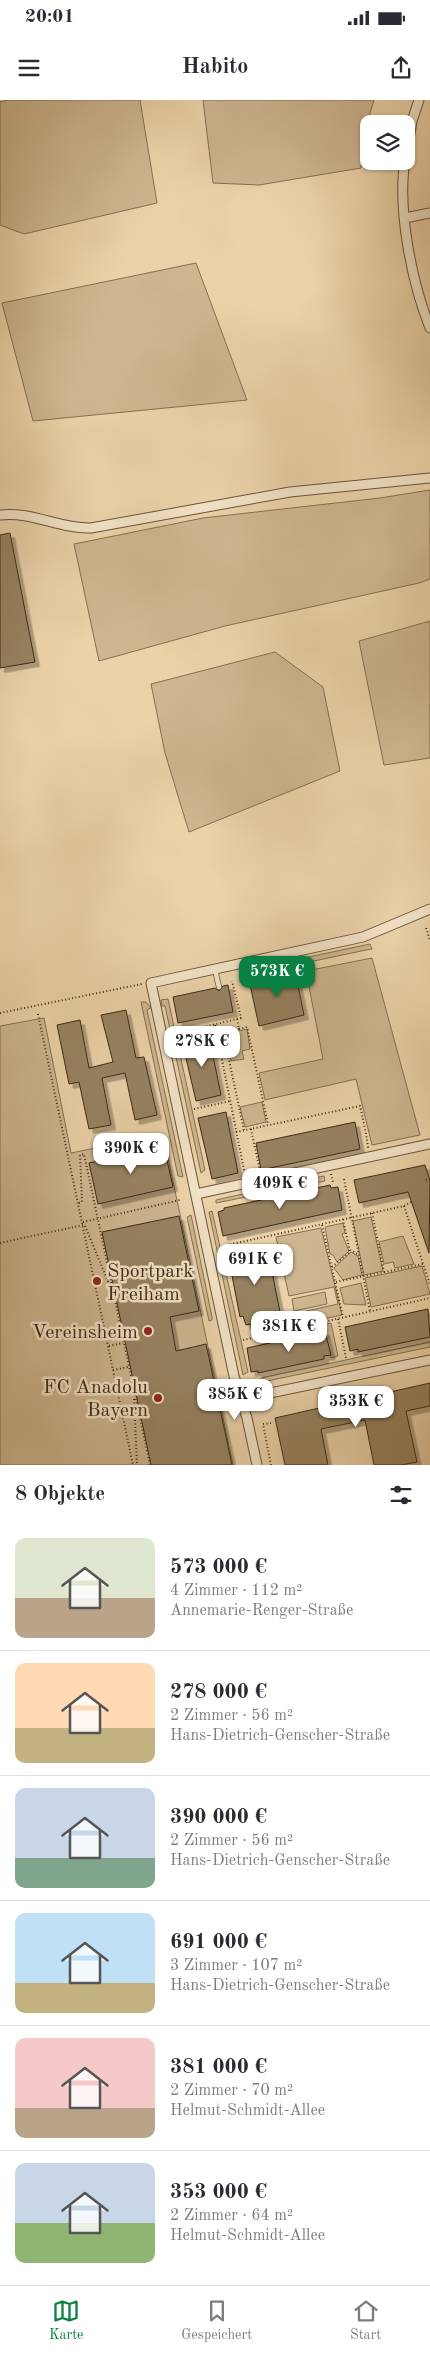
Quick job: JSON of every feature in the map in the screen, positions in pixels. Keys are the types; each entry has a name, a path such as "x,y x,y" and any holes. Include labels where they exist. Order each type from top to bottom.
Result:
{"street":[{"path":"414,115 419,100"},
{"path":"404,170 405,218 413,275 430,328"},
{"path":"405,218 430,213"},
{"path":"0,515 30,515 65,527 91,528 290,492 430,478"},
{"path":"257,1465 234,1376 151,983 363,937 430,909"},
{"path":"196,1194 430,1144"},
{"path":"241,1399 430,1360"}],"lane":[{"path":"215,970 218,987"}],"path":[{"path":"426,928 430,940"},
{"path":"179,1033 240,1018 232,981"},
{"path":"0,1013 129,985 151,983"},
{"path":"38,1014 84,1225 113,1370 135,1465"},
{"path":"237,1019 239,1029"},
{"path":"214,1025 247,1184"},
{"path":"244,1130 223,1032 247,1027 269,1125"},
{"path":"220,1053 227,1051"},
{"path":"225,1077 232,1075"},
{"path":"194,1109 230,1101"},
{"path":"236,1132 360,1106 364,1134 368,1141 367,1150"},
{"path":"251,1129 260,1173"},
{"path":"79,1203 82,1202 80,1155 84,1154 150,1465"},
{"path":"344,1179 370,1311"},
{"path":"426,1180 430,1179"},
{"path":"83,1221 180,1200"},
{"path":"223,1246 404,1206 412,1202"},
{"path":"404,1206 430,1285"},
{"path":"372,1213 384,1272"},
{"path":"343,1220 350,1250 359,1255"},
{"path":"83,1221 114,1296"},
{"path":"322,1224 343,1317"},
{"path":"0,1243 84,1225"},
{"path":"332,1267 350,1250"},
{"path":"336,1282 423,1264"},
{"path":"243,1340 430,1298"},
{"path":"338,1319 346,1358"},
{"path":"108,1346 123,1343"},
{"path":"113,1370 128,1367"},
{"path":"133,1392 135,1465"},
{"path":"271,1423 263,1424 272,1465"}],"shaded area":[{"path":"8,100 140,100 157,203 24,234 0,225 0,102"},
{"path":"203,100 374,100 370,115 360,115 360,168 259,185 213,183"},
{"path":"196,263 247,400 33,421 2,303"},
{"path":"430,490 430,579 225,626 99,661 74,544 203,518 380,498"},
{"path":"430,621 430,758 384,765 359,641"},
{"path":"275,652 323,687 340,771 189,832 165,753 151,684"},
{"path":"370,944 372,949 248,975 247,970"},
{"path":"372,958 420,1135 372,1145 356,1079 265,1100 259,1073 323,1059 306,971"},
{"path":"168,999 205,1170 201,1173 165,1006 162,1006 161,1000"},
{"path":"141,1002 146,1002 151,1008 147,1010 183,1177 178,1176"},
{"name":"Sportpark Freiham","path":"44,1018 71,1153 163,1134 233,1465 0,1465 0,1026"},
{"path":"247,1029 250,1049 242,1051 244,1059 231,1061 226,1034"},
{"path":"262,1102 266,1122 245,1127 240,1107"},
{"path":"324,1176 325,1181 216,1203 216,1200"},
{"path":"212,1211 248,1372 243,1375 209,1212"},
{"path":"191,1215 212,1317 212,1320 209,1321 187,1217"},
{"path":"371,1217 383,1271 364,1275 353,1221"},
{"path":"343,1223 345,1233 342,1234 349,1251 337,1262 333,1255 330,1254 325,1227"},
{"path":"321,1228 342,1315 295,1325 293,1314 338,1304 334,1287 289,1296 276,1237"},
{"path":"403,1236 414,1264 395,1268 393,1262 384,1264 379,1242"},
{"path":"351,1252 358,1256 362,1275 343,1280 334,1268"},
{"path":"422,1266 430,1294 371,1307 365,1278"},
{"path":"361,1283 366,1305 344,1304 340,1288"},
{"path":"325,1292 327,1304 294,1311 292,1299"},
{"path":"331,1323 338,1356 331,1358 324,1328 319,1329 319,1332 296,1337 295,1334 289,1335 288,1332"},
{"path":"430,1342 430,1347 267,1381 268,1385 261,1386 261,1378"}],"building":[{"path":"10,533 35,662 0,668 0,535"},
{"path":"295,971 304,1015 259,1026 249,980"},
{"path":"228,985 233,1012 178,1023 173,997 215,988 219,991 223,986"},
{"path":"126,1010 136,1058 144,1057 157,1115 135,1120 125,1073 102,1078 111,1125 89,1129 79,1082 69,1084 57,1025 80,1020 89,1068 113,1062 101,1015"},
{"path":"209,1036 221,1095 196,1101 182,1041"},
{"path":"226,1112 238,1173 212,1179 198,1118"},
{"path":"355,1122 360,1149 261,1170 256,1143"},
{"path":"164,1147 173,1187 98,1204 89,1163"},
{"path":"425,1165 430,1181 429,1253 408,1192 359,1203 354,1180"},
{"path":"330,1185 331,1188 338,1187 342,1210 223,1236 218,1212 224,1210 224,1208"},
{"path":"179,1216 199,1311 170,1317 176,1351 206,1344 232,1465 151,1465 102,1232"},
{"path":"267,1247 281,1317 246,1325 243,1316 240,1317 229,1260 231,1260 230,1255"},
{"path":"428,1309 430,1337 358,1352 358,1349 350,1351 345,1327"},
{"path":"325,1331 331,1355 324,1356 324,1359 258,1373 258,1371 251,1372 247,1348"},
{"path":"430,1383 430,1406 406,1411 417,1462 401,1465 374,1465 365,1420 321,1429 328,1465 285,1465 275,1418"}],"place":[{"name":"Sportpark Freiham","path":"97,1281"},
{"name":"Vereinsheim","path":"148,1331"},
{"name":"FC Anadolu Bayern","path":"158,1398"}]}
